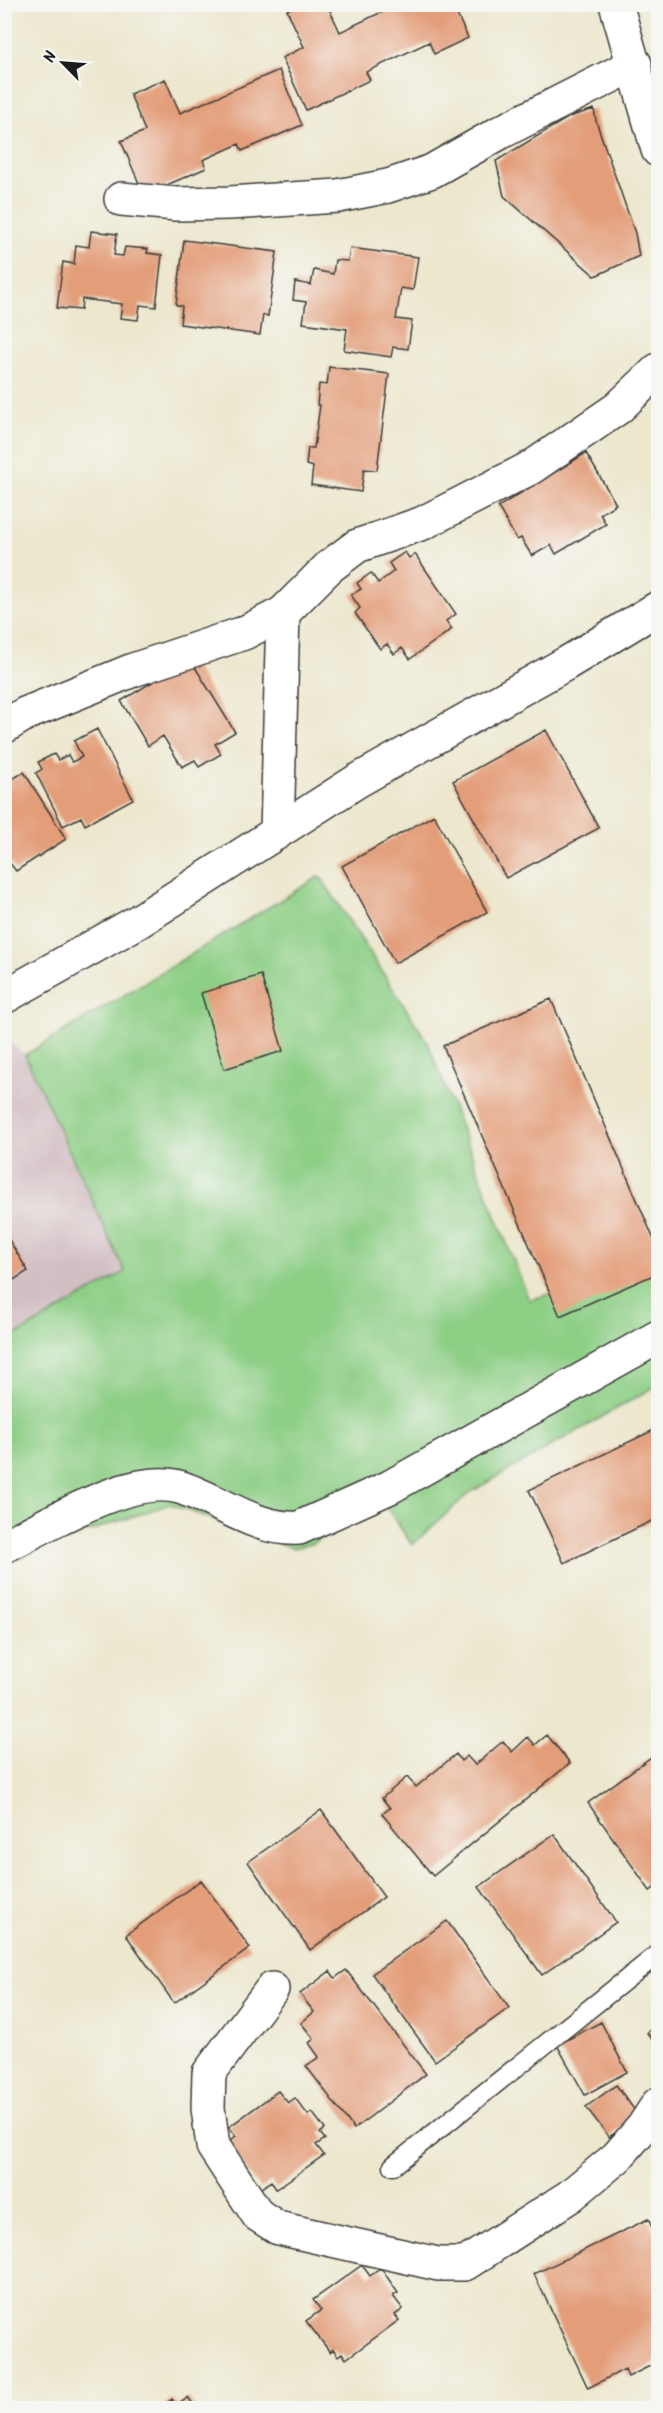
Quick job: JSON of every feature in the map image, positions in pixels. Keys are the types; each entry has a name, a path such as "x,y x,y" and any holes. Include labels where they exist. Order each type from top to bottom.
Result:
{"street":[{"path":"616,4 658,150"},
{"path":"121,199 176,204 230,204 338,196 388,186 432,171 501,132 635,64"},
{"path":"4,727 25,714 133,670 244,633 283,613 329,567 357,546 423,523 532,467 618,408 658,370"},
{"path":"4,997 139,921 357,781 567,663 658,608"},
{"path":"277,832 283,613"},
{"path":"4,1546 111,1494 148,1485 164,1484 180,1487 219,1506 262,1522 289,1529 299,1528 390,1487 658,1337"},
{"path":"272,1989 209,2073 208,2108 213,2146 258,2215 278,2228 438,2264 465,2264 570,2196 617,2157 643,2127 658,2104"}],"lane":[{"path":"393,2166 658,1954"}],"shaded area":[{"path":"4,1038 25,1055 125,1272 5,1342"}],"green space":[{"path":"320,876 427,1041 529,1300 658,1264 658,1385 469,1493 412,1545 383,1502 311,1544 293,1548 170,1504 57,1542 10,1562 4,1554 4,1342 125,1272 25,1055"}],"building":[{"path":"298,4 327,4 340,32 384,11 381,4 452,4 468,38 434,54 429,42 366,72 370,80 306,110 282,58 304,47 287,10"},
{"path":"279,70 302,125 242,151 239,144 203,160 206,168 144,195 121,141 145,131 130,94 165,79 180,113"},
{"path":"594,109 596,121 635,233 639,256 595,276 504,196 496,161 569,117"},
{"path":"91,231 117,234 114,255 123,256 125,247 148,249 147,253 162,255 156,307 140,305 138,320 120,318 122,304 82,299 81,310 57,308 63,262 74,264 76,245 89,247"},
{"path":"184,240 277,252 268,316 263,315 260,335 180,324 182,306 176,305"},
{"path":"350,248 418,257 413,290 401,288 396,319 412,321 408,349 393,347 391,357 344,350 347,329 303,323 306,302 293,300 295,282 311,285 314,270 333,274 335,260 348,261"},
{"path":"329,367 389,374 377,470 364,469 361,492 311,485 313,467 306,465 308,448 314,448 320,405 317,405 319,384 327,385"},
{"path":"586,453 616,504 600,514 606,524 556,554 551,545 532,556 521,538 517,540 498,507"},
{"path":"405,552 409,558 415,554 456,614 446,621 452,629 410,659 402,648 394,654 387,644 380,649 355,613 360,608 351,595 361,589 357,583 371,573 378,583 394,571 389,563"},
{"path":"190,659 235,732 215,744 221,754 199,767 195,760 182,767 163,736 148,746 121,701"},
{"path":"97,729 133,799 85,825 81,817 63,826 36,773 42,769 38,762 54,754 58,760 68,755 72,762 82,757 74,741"},
{"path":"546,730 599,828 506,878 453,781"},
{"path":"24,772 66,839 16,871 9,862 4,865 4,799 8,797 4,792 4,784"},
{"path":"434,815 487,912 395,963 342,866"},
{"path":"261,975 283,1051 224,1069 201,993"},
{"path":"551,999 658,1249 658,1273 560,1316 443,1046"},
{"path":"4,1232 28,1271 4,1286"},
{"path":"658,1428 658,1518 564,1563 529,1490"},
{"path":"547,1735 570,1763 433,1876 382,1814 390,1808 382,1798 407,1777 416,1787 456,1754 461,1761 467,1756 475,1765 503,1741 512,1752 528,1737 535,1745"},
{"path":"658,1752 658,1885 650,1891 588,1803"},
{"path":"321,1810 384,1897 310,1950 248,1862"},
{"path":"554,1834 616,1922 542,1975 479,1887"},
{"path":"201,1880 250,1948 174,2003 126,1935"},
{"path":"447,1921 509,2008 435,2061 372,1974"},
{"path":"346,1970 426,2074 354,2129 306,2066 319,2057 309,2043 314,2039 301,2023 314,2012 300,1994 330,1971 335,1978"},
{"path":"601,2022 627,2072 585,2095 557,2045"},
{"path":"658,2022 658,2045 647,2033"},
{"path":"616,2085 639,2116 609,2137 586,2107"},
{"path":"278,2091 288,2103 295,2098 308,2115 312,2112 325,2129 320,2133 325,2139 316,2145 324,2155 276,2189 271,2181 260,2189 226,2143 236,2136 229,2127"},
{"path":"648,2219 658,2240 658,2362 628,2377 625,2369 588,2388 534,2274"},
{"path":"362,2265 370,2276 381,2268 398,2293 393,2296 403,2309 395,2315 399,2320 346,2359 342,2353 338,2356 333,2349 330,2352 306,2321 321,2310 313,2300"},
{"path":"188,2397 196,2408 160,2408 172,2399 177,2406"}]}
